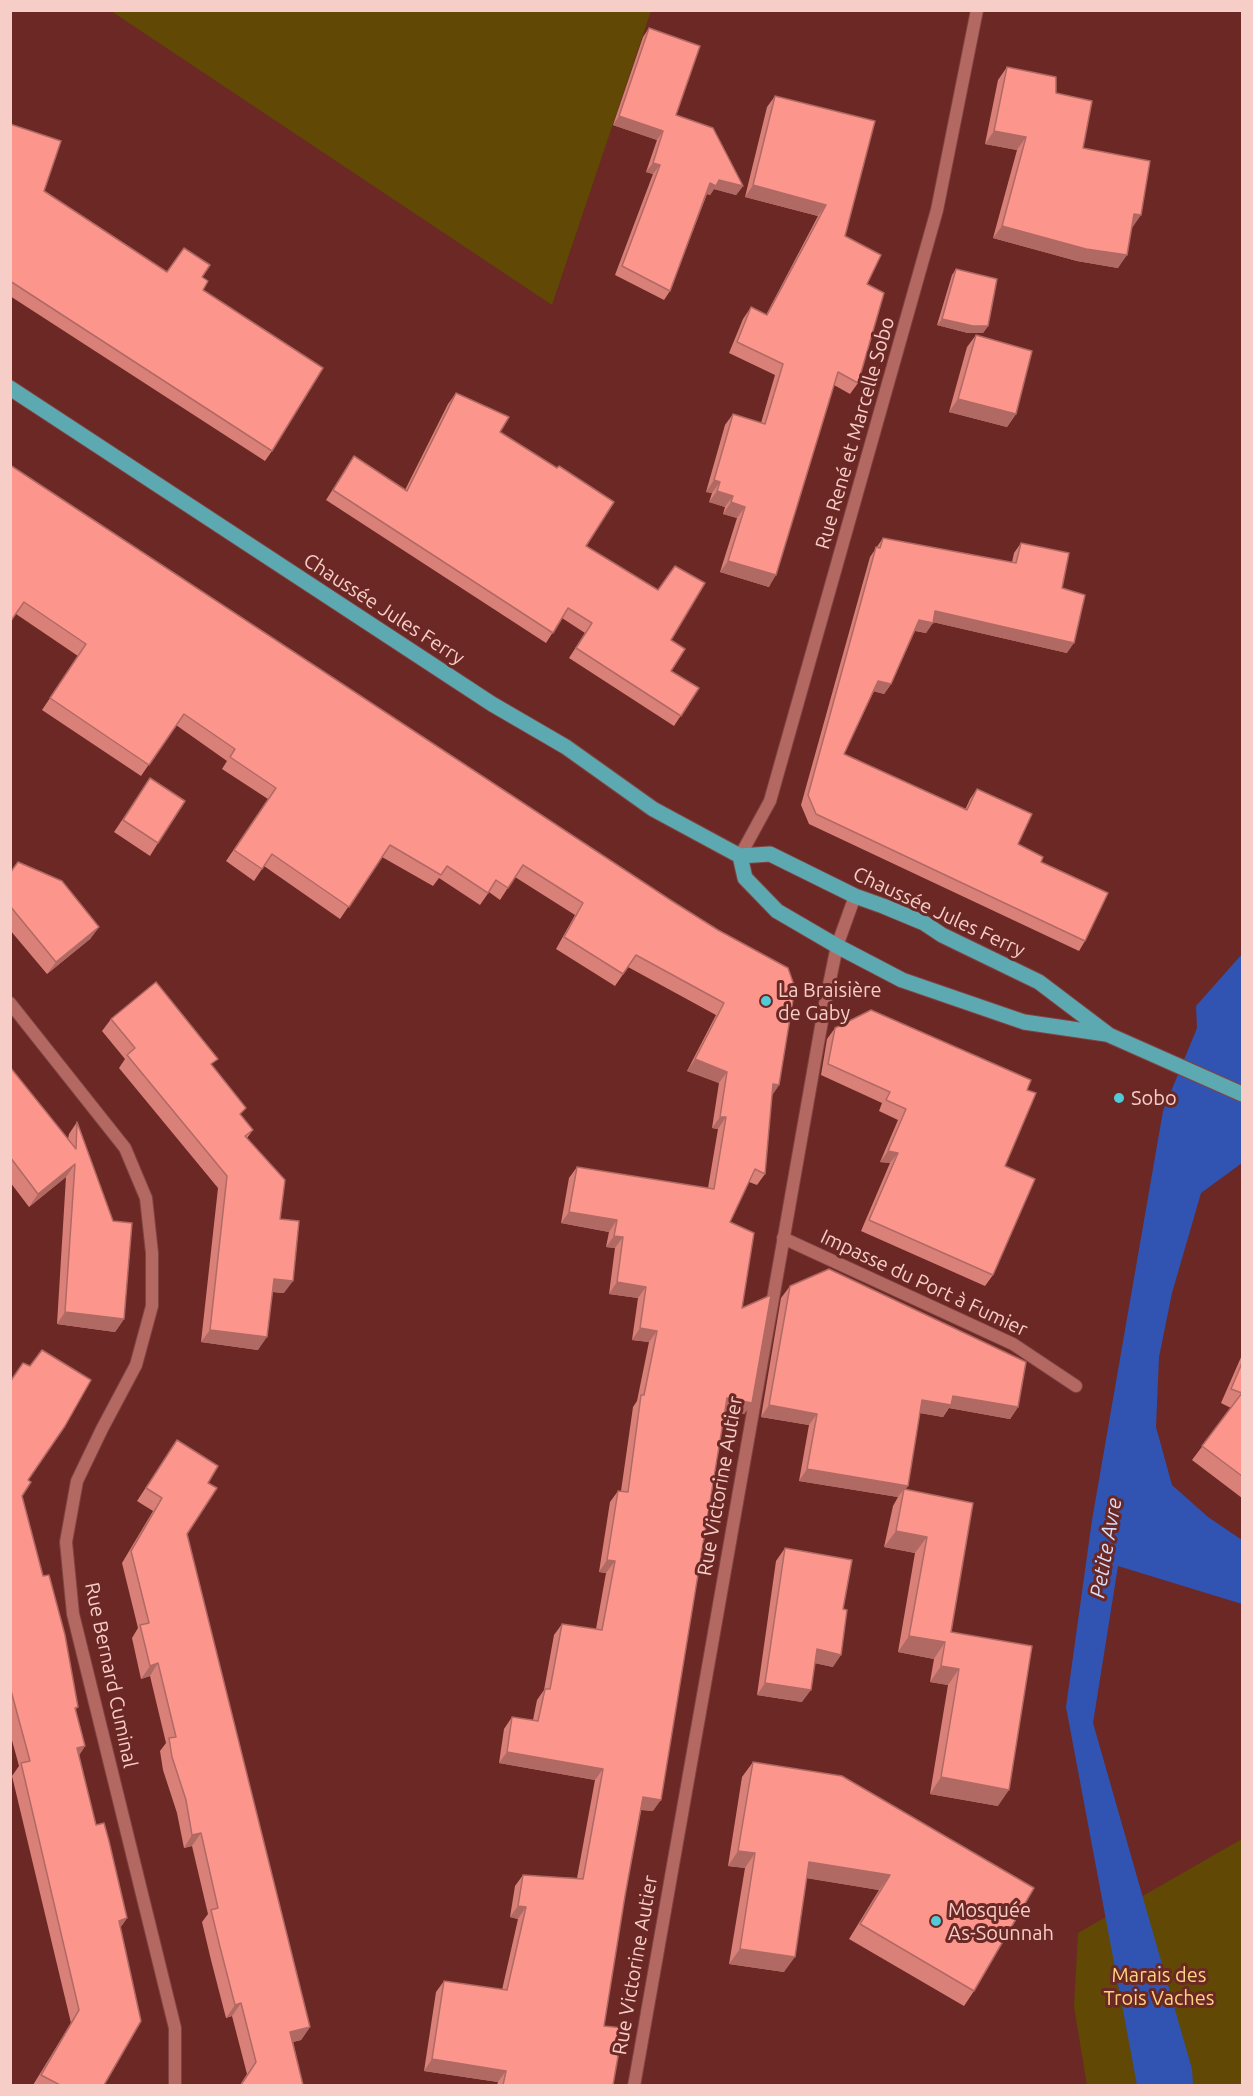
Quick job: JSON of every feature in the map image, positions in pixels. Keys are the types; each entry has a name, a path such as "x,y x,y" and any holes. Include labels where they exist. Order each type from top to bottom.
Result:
{"main road":[{"name":"Chaussée Jules Ferry","path":"10,388 492,704 566,747 653,809 740,856 770,854 855,896 924,924 1039,982 1109,1035 1242,1094"},
{"name":"Chaussée Jules Ferry","path":"740,856 745,878 777,911 902,980 1024,1022 1109,1035"}],"street":[{"name":"Rue René et Marcelle Sobo","path":"740,856 770,801 934,222 977,10"},
{"name":"Rue Victorine Autier","path":"634,2085 783,1238 837,946 855,896"},
{"name":"Rue Bernard Cuminal","path":"10,1003 125,1148 146,1198 152,1252 152,1306 136,1365 77,1481 66,1542 73,1614 175,2028 176,2085"},
{"name":"Impasse du Port à Fumier","path":"783,1238 1012,1344 1076,1386"}],"green space":[{"path":"111,11 651,11 552,305"},
{"name":"Marais des Trois Vaches","path":"1242,1839 1242,2085 1087,2085 1074,2007 1078,1933"}],"water":[{"name":"Petite Avre","path":"1242,954 1242,1163 1201,1193 1172,1293 1159,1357 1156,1427 1172,1485 1208,1517 1242,1540 1242,1604 1118,1566 1093,1723 1192,2069 1193,2085 1137,2085 1066,1707 1092,1520 1163,1111 1197,1028 1196,1006"}],"building":[{"path":"649,28 700,46 676,115 713,128 743,186 719,180 716,186 710,183 670,291 622,266 660,165 653,163 663,131 619,116"},
{"path":"1007,67 1056,77 1056,93 1092,101 1083,148 1150,161 1141,215 1134,214 1127,255 1086,249 1002,226 1026,137 994,131"},
{"path":"775,96 875,121 845,236 881,255 867,284 884,293 858,383 838,372 776,575 728,561 745,507 731,502 733,496 717,491 720,482 714,480 733,414 765,424 783,364 737,342 751,307 767,315 826,205 753,185"},
{"path":"10,124 61,141 44,191 167,272 184,248 210,265 202,277 208,281 203,290 323,368 272,451 10,281"},
{"path":"956,269 997,279 988,326 973,326 942,319"},
{"path":"976,335 1032,351 1016,414 958,399"},
{"path":"456,393 509,417 500,432 557,468 559,466 614,502 586,546 658,590 675,566 705,583 671,640 685,649 671,671 699,688 681,716 576,648 592,623 568,608 553,633 333,490 354,456 407,491"},
{"path":"10,465 672,901 718,930 788,968 795,988 779,1085 773,1084 765,1174 755,1169 730,1222 754,1233 742,1308 771,1295 752,1403 727,1398 661,1800 643,1797 604,2026 623,2028 613,2085 503,2085 506,2071 432,2059 444,1981 507,1990 526,1907 518,1906 523,1875 583,1879 603,1769 507,1752 512,1717 538,1721 545,1689 550,1689 562,1624 602,1630 615,1561 607,1560 618,1491 628,1492 641,1395 644,1395 657,1331 640,1328 646,1287 617,1282 623,1237 614,1236 617,1220 569,1212 577,1167 714,1189 726,1117 720,1117 727,1072 695,1059 724,1003 636,955 623,974 564,937 583,903 523,865 508,888 496,880 488,893 447,866 441,875 390,845 349,907 272,854 262,869 234,850 276,788 230,757 235,749 184,714 149,765 50,698 86,644 24,602 10,622"},
{"path":"883,538 1016,563 1021,543 1069,553 1062,588 1085,595 1074,643 935,611 933,623 919,620 891,684 878,681 844,754 967,810 977,789 1032,814 1018,844 1043,857 1041,862 1108,893 1085,941 816,814 808,795 876,547 880,548"},
{"path":"150,778 185,801 158,843 123,820"},
{"path":"18,862 62,881 99,927 56,962 10,906 10,873"},
{"path":"156,982 218,1059 211,1064 246,1108 240,1114 253,1130 245,1136 285,1180 280,1219 299,1221 293,1281 274,1279 267,1337 210,1330 227,1176 127,1055 135,1048 111,1019"},
{"path":"871,1010 1031,1080 1027,1090 1036,1093 1005,1166 1035,1179 993,1275 869,1220 898,1153 888,1151 906,1109 886,1100 890,1092 828,1064 835,1028"},
{"path":"10,1067 76,1149 77,1122 113,1221 132,1223 124,1319 65,1312 75,1164 38,1194 10,1157"},
{"path":"829,1269 1026,1362 1018,1407 953,1396 951,1405 922,1400 908,1486 807,1469 817,1414 769,1405 790,1286"},
{"path":"42,1350 91,1380 65,1426 28,1480 31,1482 22,1496 43,1576 49,1575 65,1635 78,1707 75,1708 85,1746 77,1748 96,1825 104,1823 127,1918 119,1921 141,2021 104,2085 60,2085 41,2075 79,2010 21,1763 30,1761 10,1687 10,1382 23,1363 30,1366"},
{"path":"1242,1363 1242,1393 1231,1389"},
{"path":"1242,1393 1242,1476 1202,1446"},
{"path":"177,1440 218,1466 208,1483 217,1488 187,1534 310,2027 290,2032 303,2085 241,2085 256,2062 241,2003 235,2005 211,1910 218,1908 201,1833 192,1835 186,1800 172,1757 169,1738 176,1737 158,1663 150,1666 140,1625 149,1623 131,1551 162,1498 146,1488"},
{"path":"904,1489 973,1503 951,1632 1032,1646 1009,1790 941,1777 959,1669 941,1666 945,1642 909,1636 927,1537 896,1531"},
{"path":"785,1548 852,1560 843,1609 847,1610 841,1655 817,1649 811,1690 765,1683"},
{"path":"753,1762 842,1776 1034,1888 974,1991 860,1924 890,1875 809,1862 795,1957 740,1949 755,1853 738,1851"}],"place":[{"name":"La Braisière de Gaby","path":"766,1001"},
{"name":"Sobo","path":"1119,1098"},
{"name":"Mosquée As-Sounnah","path":"936,1921"}]}
